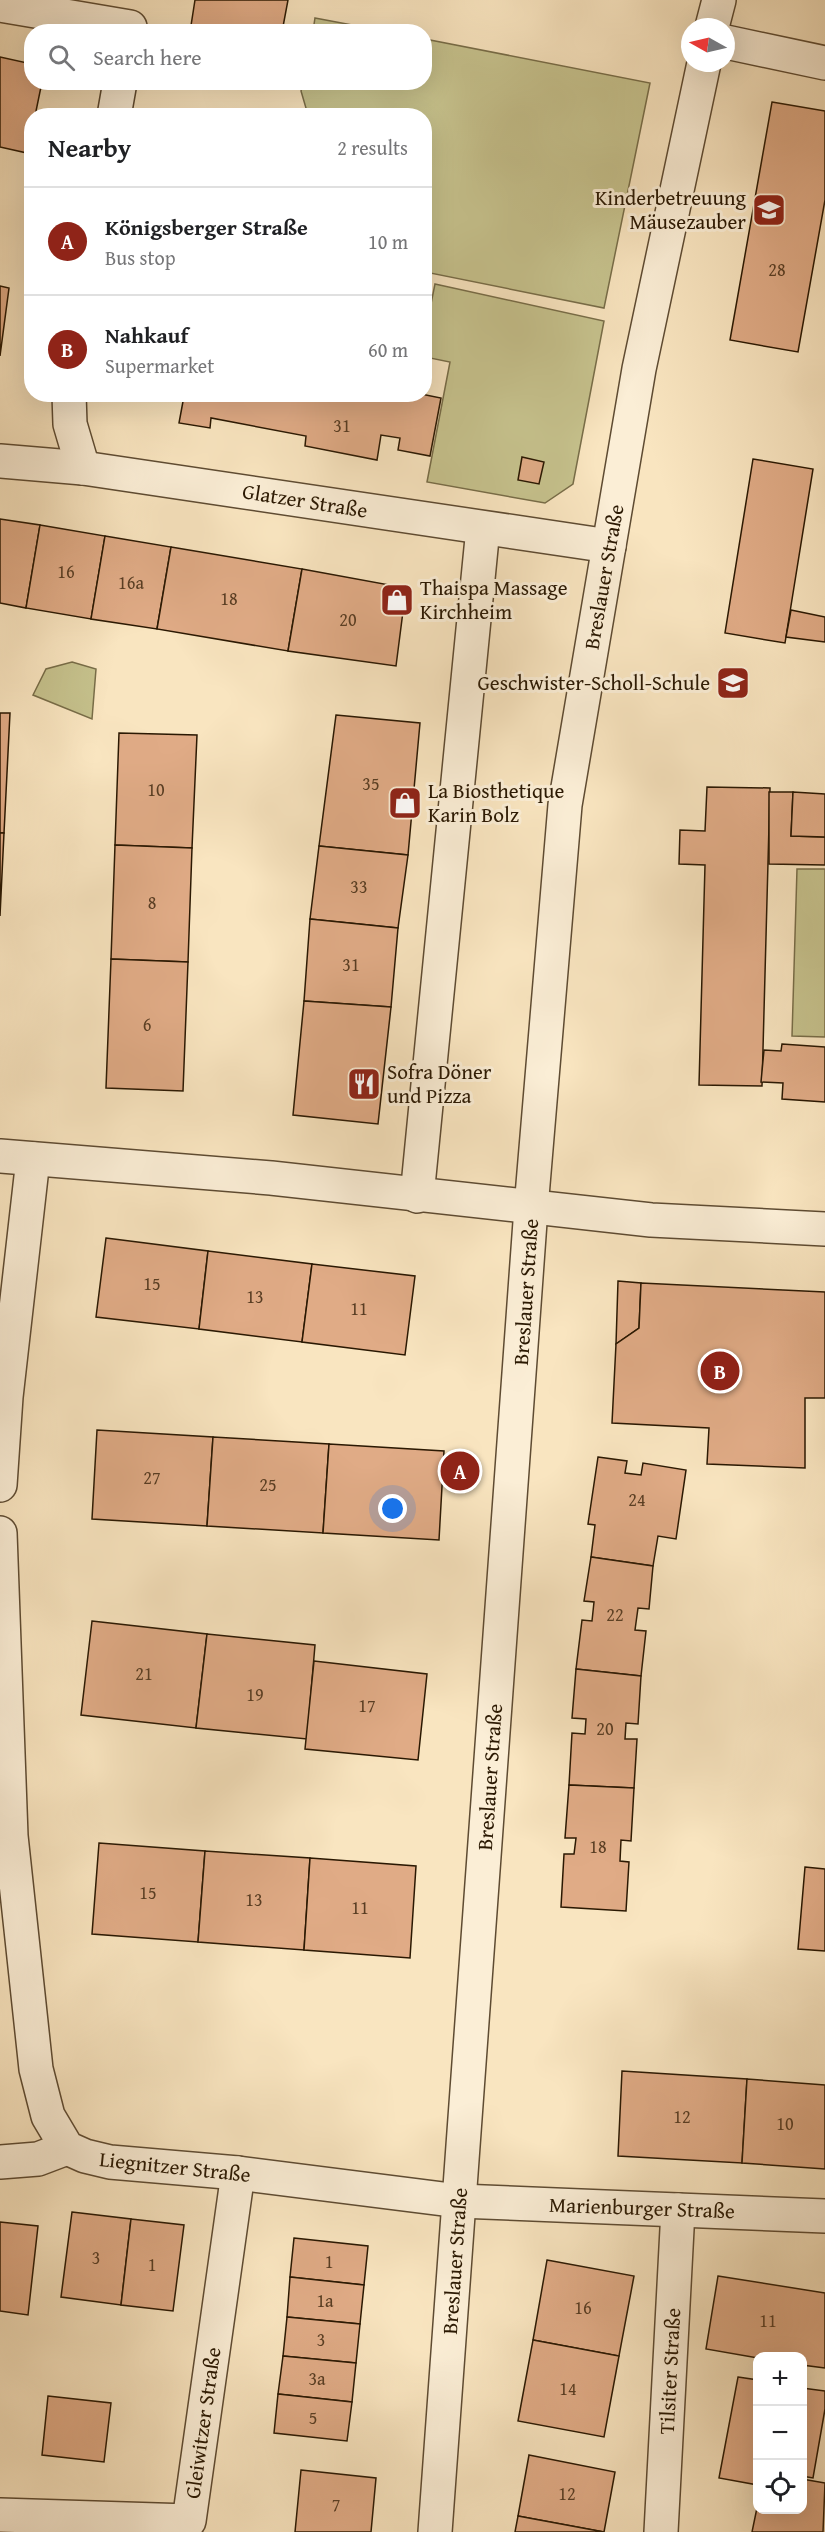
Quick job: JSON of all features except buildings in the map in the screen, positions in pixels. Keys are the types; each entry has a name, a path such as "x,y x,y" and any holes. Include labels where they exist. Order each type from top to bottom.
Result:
{"street":[{"path":"714,18 719,0"},
{"path":"0,5 132,20"},
{"path":"735,44 825,63"},
{"name":"Breslauer Straße","path":"435,2532 531,1208 565,805 639,369 702,72"},
{"path":"115,108 119,90"},
{"path":"69,402 70,424 83,468"},
{"name":"Glatzer Straße","path":"0,461 83,468 609,546"},
{"path":"417,1196 483,528"},
{"path":"0,1156 271,1178 417,1196 651,1220 825,1229"},
{"path":"0,1485 6,1397 33,1159"},
{"path":"0,1533 5,1836 36,2069 48,2116 67,2148 38,2159 0,2162"},
{"name":"Liegnitzer Straße","path":"67,2148 110,2162 238,2173 459,2201"},
{"name":"Gleiwitzer Straße","path":"0,2515 189,2522 238,2173"},
{"name":"Marienburger Straße","path":"459,2201 825,2216"},
{"name":"Tilsiter Straße","path":"661,2532 678,2210"}],"shaded area":[{"path":"315,18 347,24 314,24"},
{"path":"432,40 650,83 604,308 432,273 432,108 306,108 301,91 432,90"},
{"path":"435,284 604,321 573,484 545,503 427,482 450,362 432,358 432,299"},
{"path":"72,662 96,669 92,719 33,695 46,669"},
{"path":"797,869 825,869 825,1037 792,1036"}],"place":[{"name":"Kinderbetreuung Mäusezauber","path":"769,210"},
{"name":"Thaispa Massage Kirchheim","path":"397,600"},
{"name":"Geschwister-Scholl-Schule","path":"733,683"},
{"name":"La Biosthetique Karin Bolz","path":"405,803"},
{"name":"Sofra Döner und Pizza","path":"364,1084"},
{"name":"Nahkauf","path":"720,1371"},
{"name":"Königsberger Straße","path":"460,1471"}]}
